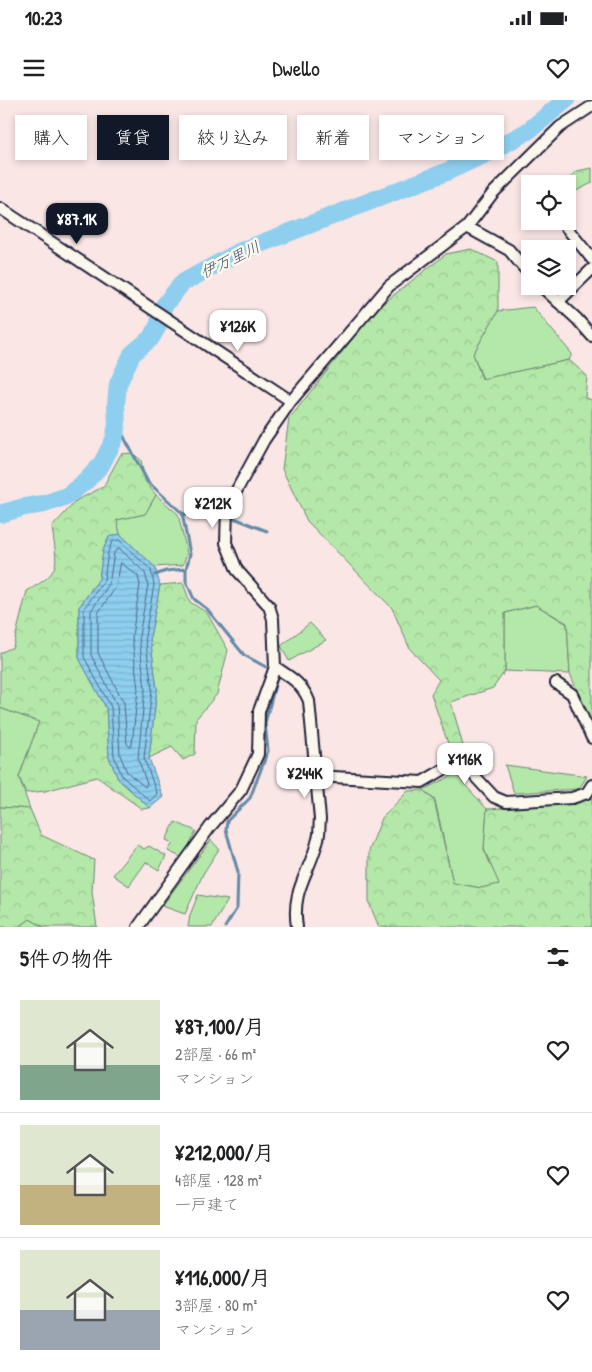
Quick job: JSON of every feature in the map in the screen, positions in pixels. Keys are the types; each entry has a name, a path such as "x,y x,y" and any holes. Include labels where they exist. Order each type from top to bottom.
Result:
{"street":[{"path":"138,927 210,827 241,790 258,754 258,712 275,667 273,619 269,606 237,570 226,543 226,520 227,508 264,440 291,401 389,286 467,227 493,193 560,127 592,106"},
{"path":"0,208 172,324 291,401"},
{"path":"467,227 509,250 521,264"},
{"path":"568,230 592,259"},
{"path":"558,302 592,269"},
{"path":"551,295 592,336"},
{"path":"275,667 298,682 306,694 320,819 318,839 296,893 297,927"},
{"path":"556,683 572,694 592,738"},
{"path":"316,776 422,782 448,768 460,766 470,771 494,797 506,802 572,798 587,792 592,785"}],"green space":[{"path":"592,168 592,183 576,191 576,175 573,175 577,171"},
{"path":"471,249 498,262 498,311 473,354 482,379 569,360 587,376 585,398 592,400 592,724 570,674 567,623 536,605 505,613 505,671 493,688 451,702 466,757 452,755 431,694 439,680 410,649 392,608 307,521 282,469 289,419 376,309 446,254"},
{"path":"533,307 572,354 569,360 483,379 473,354 498,311"},
{"path":"132,453 141,460 145,481 156,495 145,514 117,520 120,534 109,537 103,550 99,579 79,607 79,658 106,708 109,757 118,779 150,808 142,809 97,777 45,791 26,793 19,777 39,722 0,708 0,653 13,647 27,591 47,578 55,566 56,559 52,527 77,500 103,487 121,454"},
{"path":"156,495 178,514 187,553 183,565 155,567 120,534 116,520 145,514"},
{"path":"183,583 190,602 207,613 228,650 217,694 196,719 195,754 183,760 172,747 149,758 157,689 150,637 160,585"},
{"path":"536,605 567,624 570,674 505,671 505,613"},
{"path":"310,623 326,640 289,661 281,646"},
{"path":"0,708 39,722 19,777 30,809 0,807"},
{"path":"505,765 587,776 579,789 514,793"},
{"path":"455,774 487,809 484,849 500,884 481,888 453,883 435,800 423,790"},
{"path":"423,790 434,800 453,883 481,888 499,884 484,849 487,809 575,804 592,793 592,927 379,927 369,903 369,851 382,818 408,791"},
{"path":"0,807 30,809 41,835 94,860 92,892 97,927 44,927 30,919 19,927 0,927"},
{"path":"175,822 196,831 183,858 168,851 173,843 166,840"},
{"path":"211,840 219,849 204,872 185,914 162,906"},
{"path":"137,845 144,849 149,846 166,856 159,870 146,862 129,886 113,875"},
{"path":"198,895 228,900 212,927 188,927 190,915"},
{"path":"30,919 44,927 19,927"}],"water":[{"path":"120,534 155,567 160,585 150,637 157,689 149,758 163,797 150,808 118,779 109,757 106,708 79,658 79,607 99,579 103,550 109,537"}],"waterway":[{"name":"伊万里川","path":"0,514 24,507 44,504 67,496 87,480 101,465 114,440 117,424 118,384 132,354 151,338 158,326 163,307 182,283 241,251 446,172 492,151 528,131 566,100"},
{"path":"117,424 148,482 182,513 190,554 186,569 186,581 194,599 207,609 244,655 266,667"},
{"path":"182,513 190,516 216,515"},
{"path":"234,518 267,531"},
{"path":"155,575 166,571 186,569"},
{"path":"225,927 237,908 238,872 226,830 227,821 250,798 268,751 265,723 277,678"}]}
